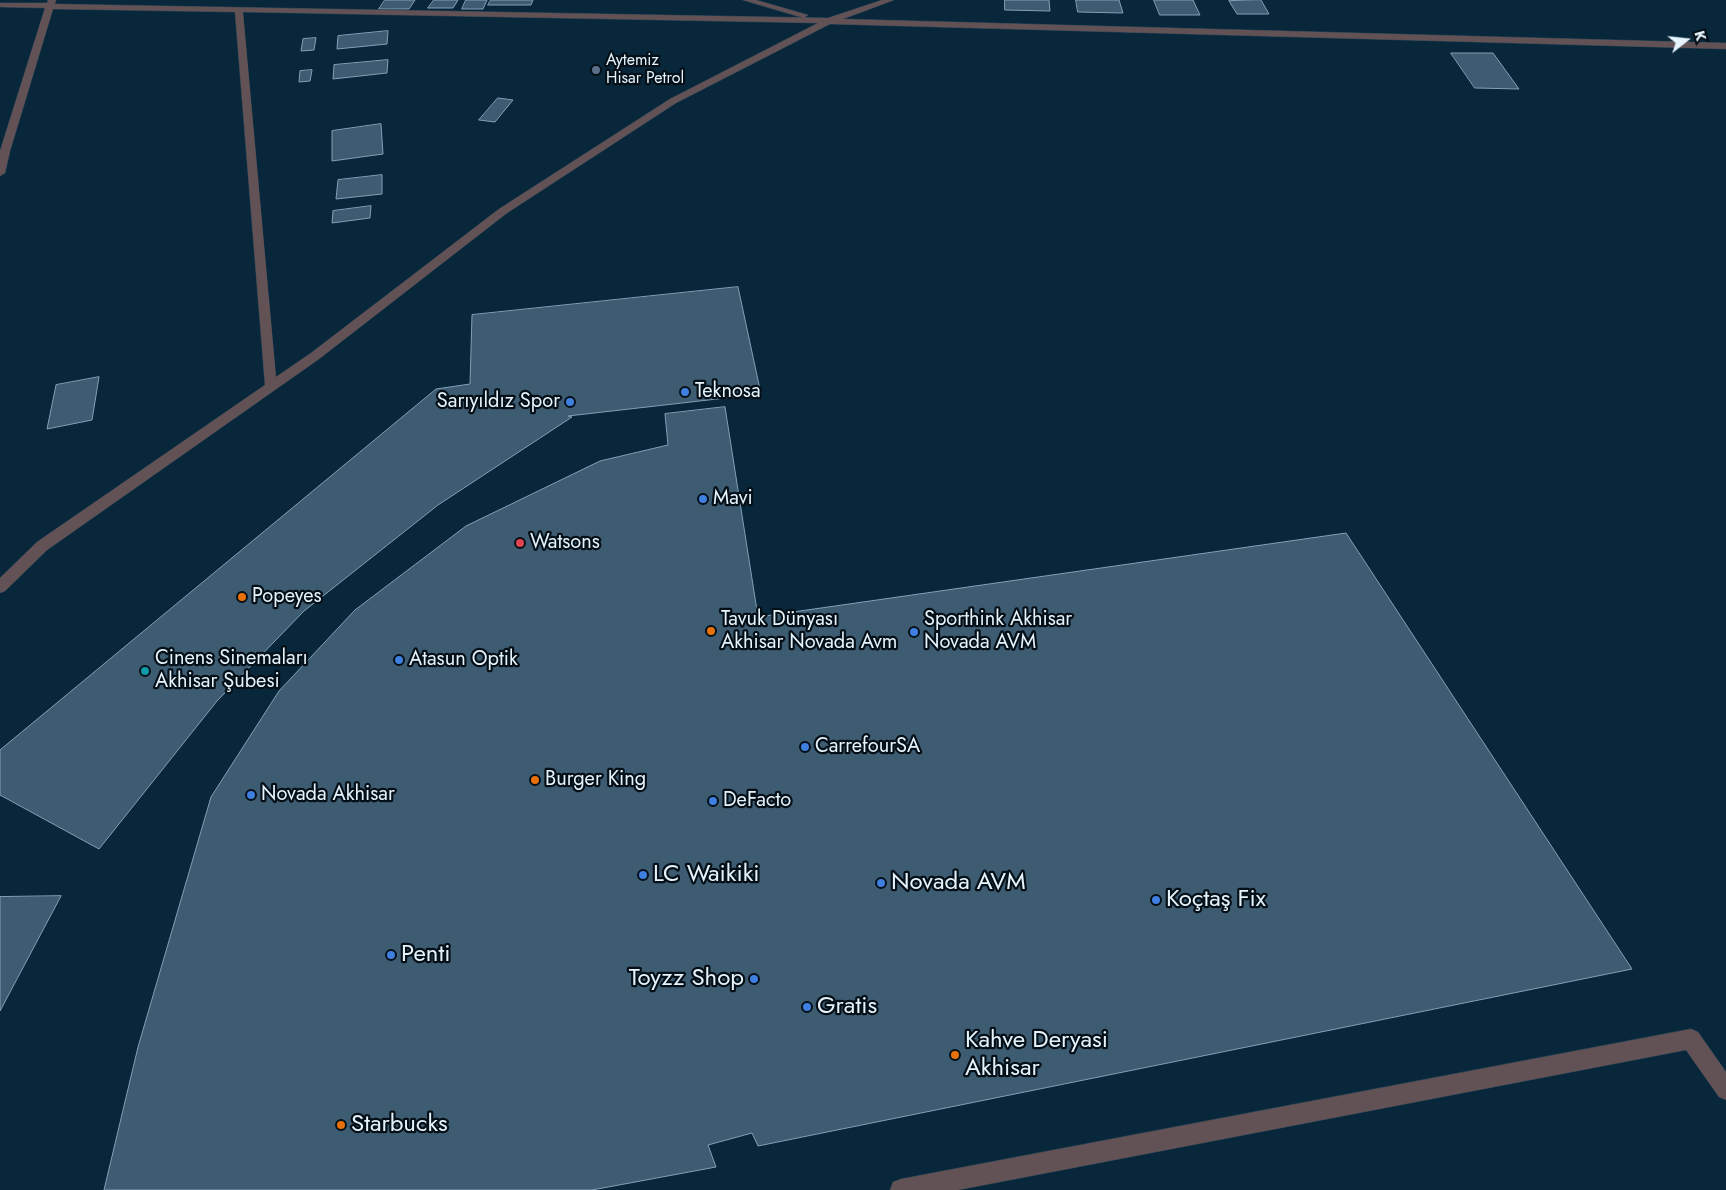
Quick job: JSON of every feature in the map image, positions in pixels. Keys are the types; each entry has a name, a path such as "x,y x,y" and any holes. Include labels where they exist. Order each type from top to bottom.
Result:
{"street":[{"path":"747,0 829,21"},
{"path":"0,587 42,546 315,356 502,210 673,101 829,21 890,0"},
{"path":"0,5 52,2 239,9 829,21 1726,46"},
{"path":"0,174 5,151 52,2"},
{"path":"239,9 271,387"},
{"path":"901,1190 1691,1039 1726,1090"}],"building":[{"path":"385,0 415,0 409,9 379,9"},
{"path":"434,0 458,0 453,8 428,8"},
{"path":"466,0 487,0 483,9 462,9"},
{"path":"491,0 533,0 531,5 488,5"},
{"path":"1005,0 1049,0 1050,11 1005,10"},
{"path":"1076,0 1119,0 1123,13 1078,12"},
{"path":"1154,0 1193,0 1200,15 1160,15"},
{"path":"1261,0 1269,14 1237,14 1229,1"},
{"path":"388,31 387,44 337,49 338,36"},
{"path":"316,38 314,50 301,51 303,39"},
{"path":"1451,53 1493,53 1519,89 1475,88"},
{"path":"388,60 387,73 333,79 334,65"},
{"path":"312,70 310,81 299,82 300,71"},
{"path":"498,98 513,100 495,122 479,120"},
{"path":"381,124 383,154 332,161 332,131"},
{"path":"382,175 382,194 336,199 338,180"},
{"path":"371,206 370,218 332,223 333,211"},
{"path":"738,287 761,394 568,416 572,417 438,505 304,611 217,701 99,849 0,795 0,750 436,389 470,384 472,315"},
{"path":"99,377 92,420 47,429 56,385"},
{"name":"Novada AVM","path":"725,407 758,617 1346,533 1632,969 758,1146 752,1133 708,1145 716,1167 592,1190 104,1190 138,1047 211,797 279,691 355,610 466,526 600,461 668,445 665,414"},
{"path":"61,896 0,1011 0,897"}],"place":[{"name":"Aytemiz Hisar Petrol","path":"596,70"},
{"name":"Teknosa","path":"685,392"},
{"name":"Sarıyıldız Spor","path":"570,402"},
{"name":"Mavi","path":"703,499"},
{"name":"Watsons","path":"520,543"},
{"name":"Popeyes","path":"242,597"},
{"name":"Tavuk Dünyası Akhisar Novada Avm","path":"711,631"},
{"name":"Sporthink Akhisar Novada AVM","path":"914,632"},
{"name":"Atasun Optik","path":"399,660"},
{"name":"Cinens Sinemaları Akhisar Şubesi","path":"145,671"},
{"name":"CarrefourSA","path":"805,747"},
{"name":"Burger King","path":"535,780"},
{"name":"Novada Akhisar","path":"251,795"},
{"name":"DeFacto","path":"713,801"},
{"name":"LC Waikiki","path":"643,875"},
{"name":"Novada AVM","path":"881,883"},
{"name":"Koçtaş Fix","path":"1156,900"},
{"name":"Penti","path":"391,955"},
{"name":"Toyzz Shop","path":"754,979"},
{"name":"Gratis","path":"807,1007"},
{"name":"Kahve Deryasi Akhisar","path":"955,1055"},
{"name":"Starbucks","path":"341,1125"}]}
